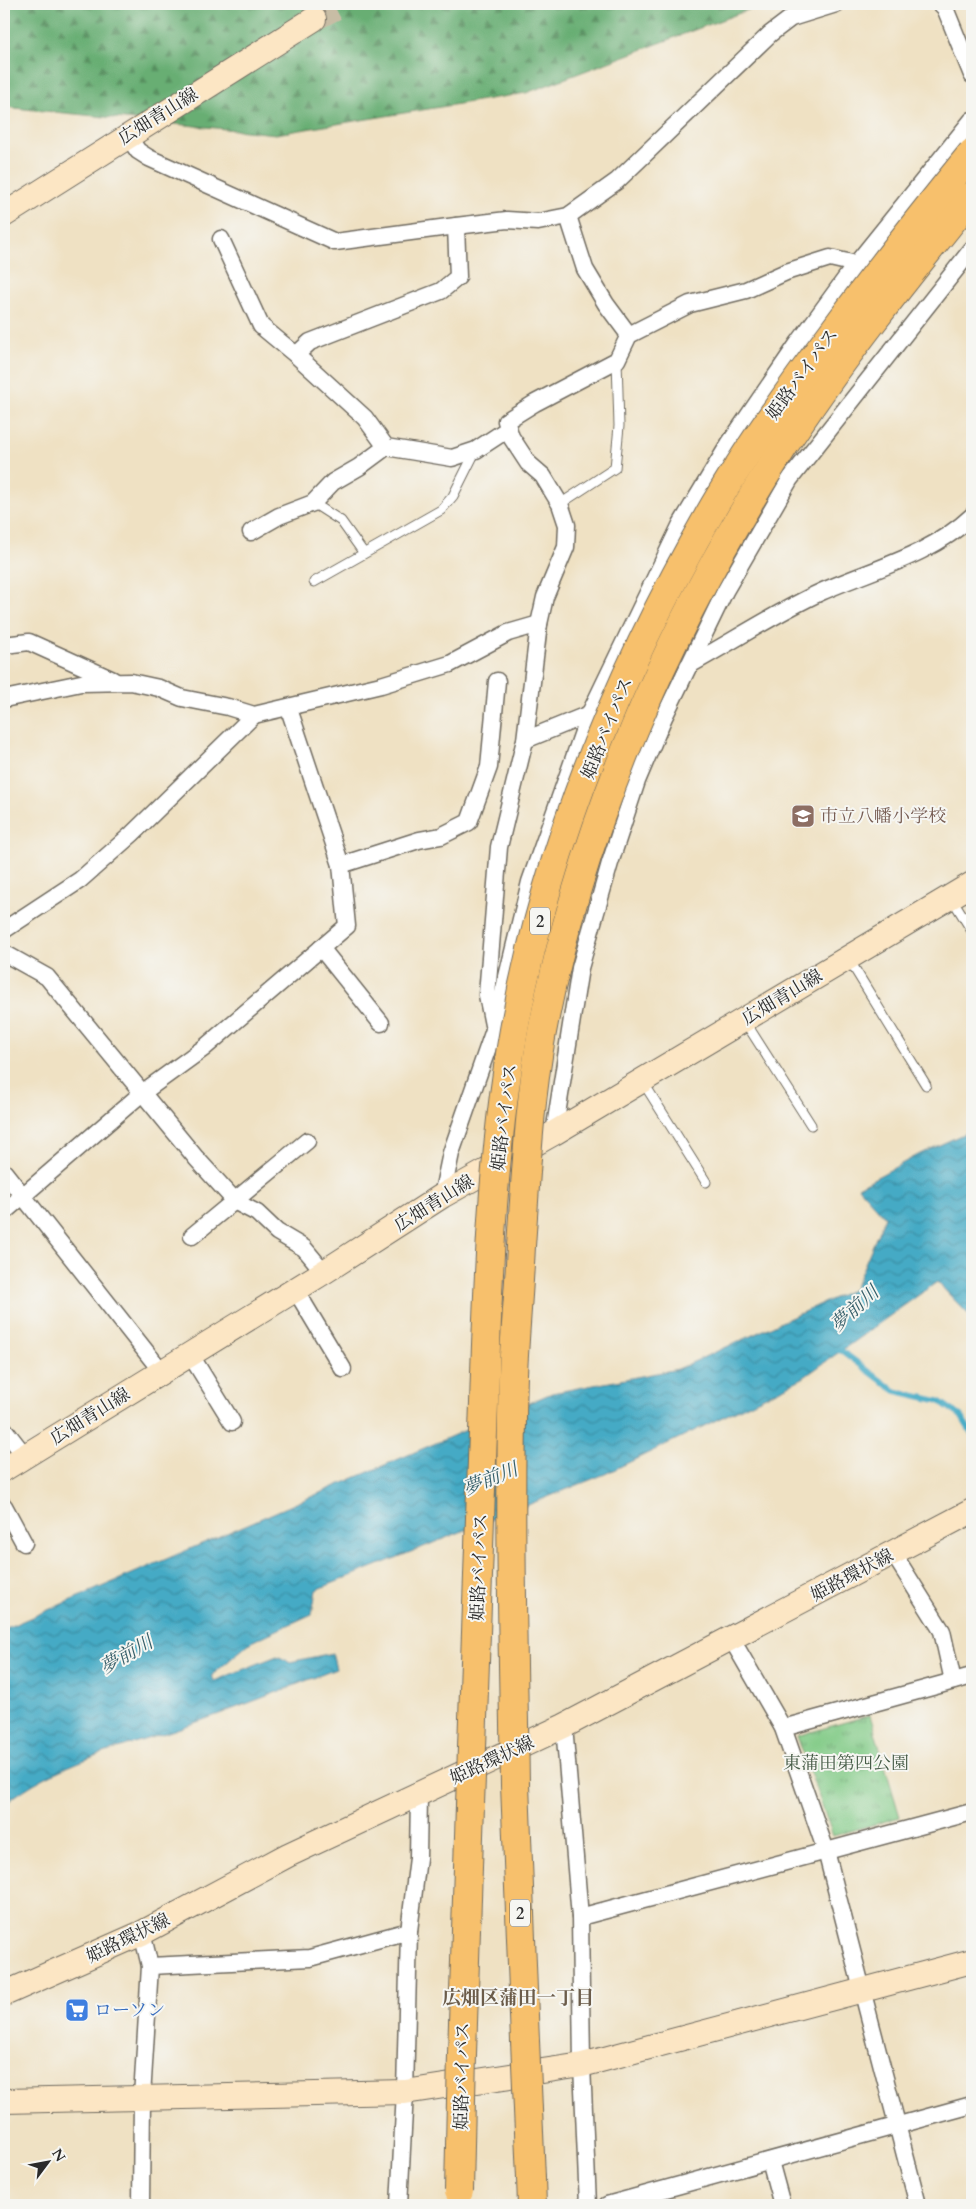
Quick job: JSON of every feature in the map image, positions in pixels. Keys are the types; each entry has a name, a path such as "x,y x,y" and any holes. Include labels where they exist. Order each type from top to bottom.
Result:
{"highway":[{"name":"姫路バイパス","path":"459,2198 462,2054 489,1264 502,1123 514,1030 535,938 563,840 596,750 636,658 674,579 716,504 761,432 810,362 908,230 972,153"},
{"name":"姫路バイパス","path":"532,2205 515,1785 512,1524 514,1363 530,1125 542,1034 567,928 589,854 621,764 660,669 698,593 784,447 827,384 972,196"}],"main road":[{"name":"広畑青山線","path":"4,215 127,135 314,19"},
{"name":"広畑青山線","path":"4,1469 324,1272 442,1196 554,1133 972,884"},
{"name":"姫路環状線","path":"4,1994 142,1933 288,1855 564,1726 972,1511"},
{"path":"4,2101 405,2092 582,2065 972,1961"}],"street":[{"path":"127,135 138,150 149,158 335,242 507,220 538,222 568,216 617,181 770,34 791,18 836,4"},
{"path":"941,4 945,8 972,75"},
{"path":"442,1196 451,1153 494,1030 530,882 589,715 681,524 735,436 799,342 856,264 972,120"},
{"path":"568,216 585,269 606,304 629,335"},
{"path":"296,355 310,342 441,292 458,278 456,226"},
{"path":"221,239 262,326 365,418 386,446 452,458 476,450 508,429"},
{"path":"554,1133 580,968 607,873 637,781 664,717 725,591 790,479 972,249"},
{"path":"494,1030 487,995 499,847 525,740 539,624 545,597 566,547 567,524 560,504 544,476 528,463 511,437 506,421 535,403 616,360 629,335 690,304 746,290 786,272 830,258 856,264"},
{"path":"956,269 972,272"},
{"path":"251,532 279,516 313,502 332,482 360,467 386,446"},
{"path":"525,740 589,715 690,664 820,593 912,556 961,526 972,516"},
{"path":"4,699 81,683 115,681 150,686 182,698 228,707 254,715 289,709 331,695 381,685 450,664 508,633 539,624"},
{"path":"4,645 29,642 115,681"},
{"path":"341,865 419,840 441,836 469,822 489,767 497,681"},
{"path":"4,1212 142,1093 204,1048 347,926 341,865 289,709"},
{"path":"4,930 80,880 132,834 254,715"},
{"path":"322,948 381,1023"},
{"path":"4,953 47,977 142,1093 236,1202 257,1213 277,1232 304,1248 324,1272"},
{"path":"192,1236 236,1202 307,1141"},
{"path":"4,1172 162,1372"},
{"path":"295,1289 343,1369"},
{"path":"190,1354 232,1422"},
{"path":"4,1430 25,1456"},
{"path":"4,1506 24,1543"},
{"path":"893,1552 942,1631 953,1681"},
{"path":"731,1638 783,1728 826,1851 918,2205"},
{"path":"783,1728 972,1676"},
{"path":"564,1726 580,1916 582,2065 588,2205"},
{"path":"399,2205 405,2092 409,1931 418,1858 419,1794"},
{"path":"580,1916 972,1812"},
{"path":"150,1966 310,1958 409,1931"},
{"path":"141,2205 142,2097 150,1966 142,1933"},
{"path":"607,2205 972,2105"},
{"path":"770,2161 782,2205"}],"lane":[{"path":"560,504 615,468 619,426 616,360"},
{"path":"314,582 363,552 441,510 453,496 476,450"},
{"path":"313,502 342,521 363,552"},
{"path":"951,897 972,931"},
{"path":"848,958 926,1085"},
{"path":"744,1020 811,1125"},
{"path":"642,1079 706,1182"}],"green space":[{"path":"4,4 764,4 526,93 276,134 4,107"},
{"name":"東蒲田第四公園","path":"870,1715 900,1817 833,1836 797,1736"}],"water":[{"name":"夢前川","path":"972,1130 972,1318 937,1282 803,1378 605,1474 316,1590 312,1614 251,1642 212,1675 214,1681 277,1656 290,1662 332,1653 336,1669 222,1713 66,1767 23,1790 4,1805 4,1629 552,1393 678,1369 854,1289 885,1217 858,1187 920,1154"}],"waterway":[{"path":"836,1350 842,1351 895,1391 939,1401 961,1416 972,1434"}],"tunnel":[{"path":"314,19 343,4"}],"place":[{"name":"市立八幡小学校","path":"803,816"},
{"name":"ローソン","path":"77,2010"}],"district":[{"name":"広畑区蒲田一丁目","path":"518,1997"}]}
